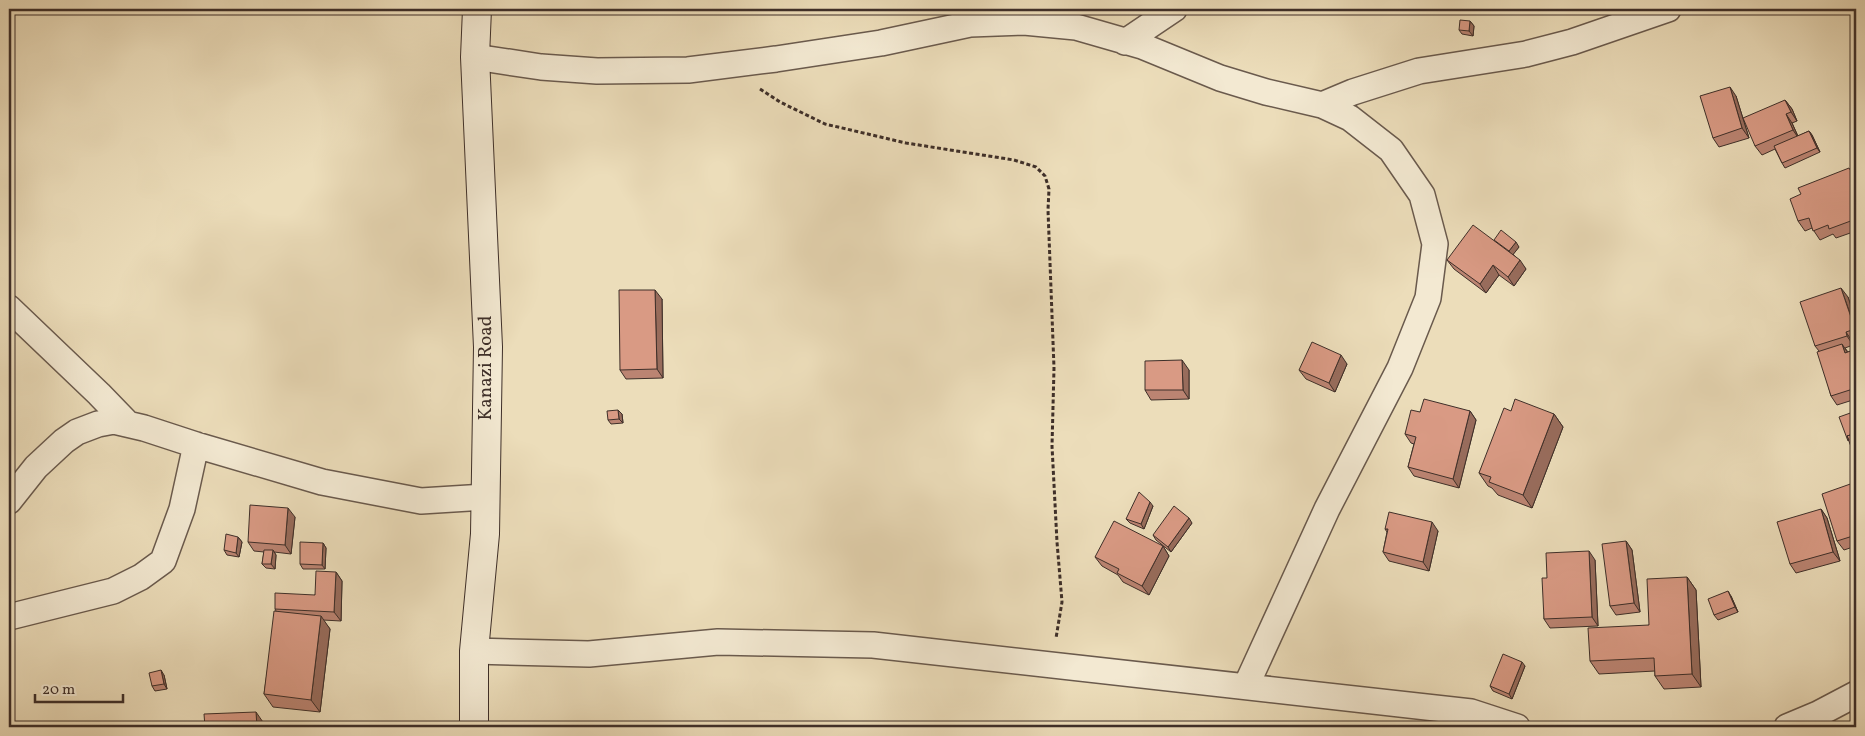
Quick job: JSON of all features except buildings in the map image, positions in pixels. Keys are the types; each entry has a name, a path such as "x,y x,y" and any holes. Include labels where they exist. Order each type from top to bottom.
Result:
{"main road":[{"name":"Kanazi Road","path":"474,727 474,651 485,534 488,347 475,57 478,9"}],"street":[{"path":"1126,42 1174,9"},
{"path":"1322,105 1353,92 1419,71 1526,54 1572,42 1668,9"},
{"path":"475,57 542,67 596,71 688,70 881,43 970,24 1024,22 1076,27 1142,46 1220,78 1266,92 1322,105 1350,118 1391,150 1422,195 1435,244 1428,298 1400,368 1319,526 1246,686"},
{"path":"9,308 128,424"},
{"path":"9,501 36,467 64,441 76,432 98,424 114,421 144,428 196,446 322,482 421,501 485,497"},
{"path":"9,617 113,591 141,577 163,562 182,508 196,446"},
{"path":"474,651 590,654 718,642 873,645 1471,712 1517,727"},
{"path":"1787,727 1818,714 1856,694"}],"path":[{"path":"724,66 780,102 825,124 906,143 1014,160 1036,167 1045,176 1049,189 1048,210 1054,368 1052,446 1062,602 1052,666"}]}
